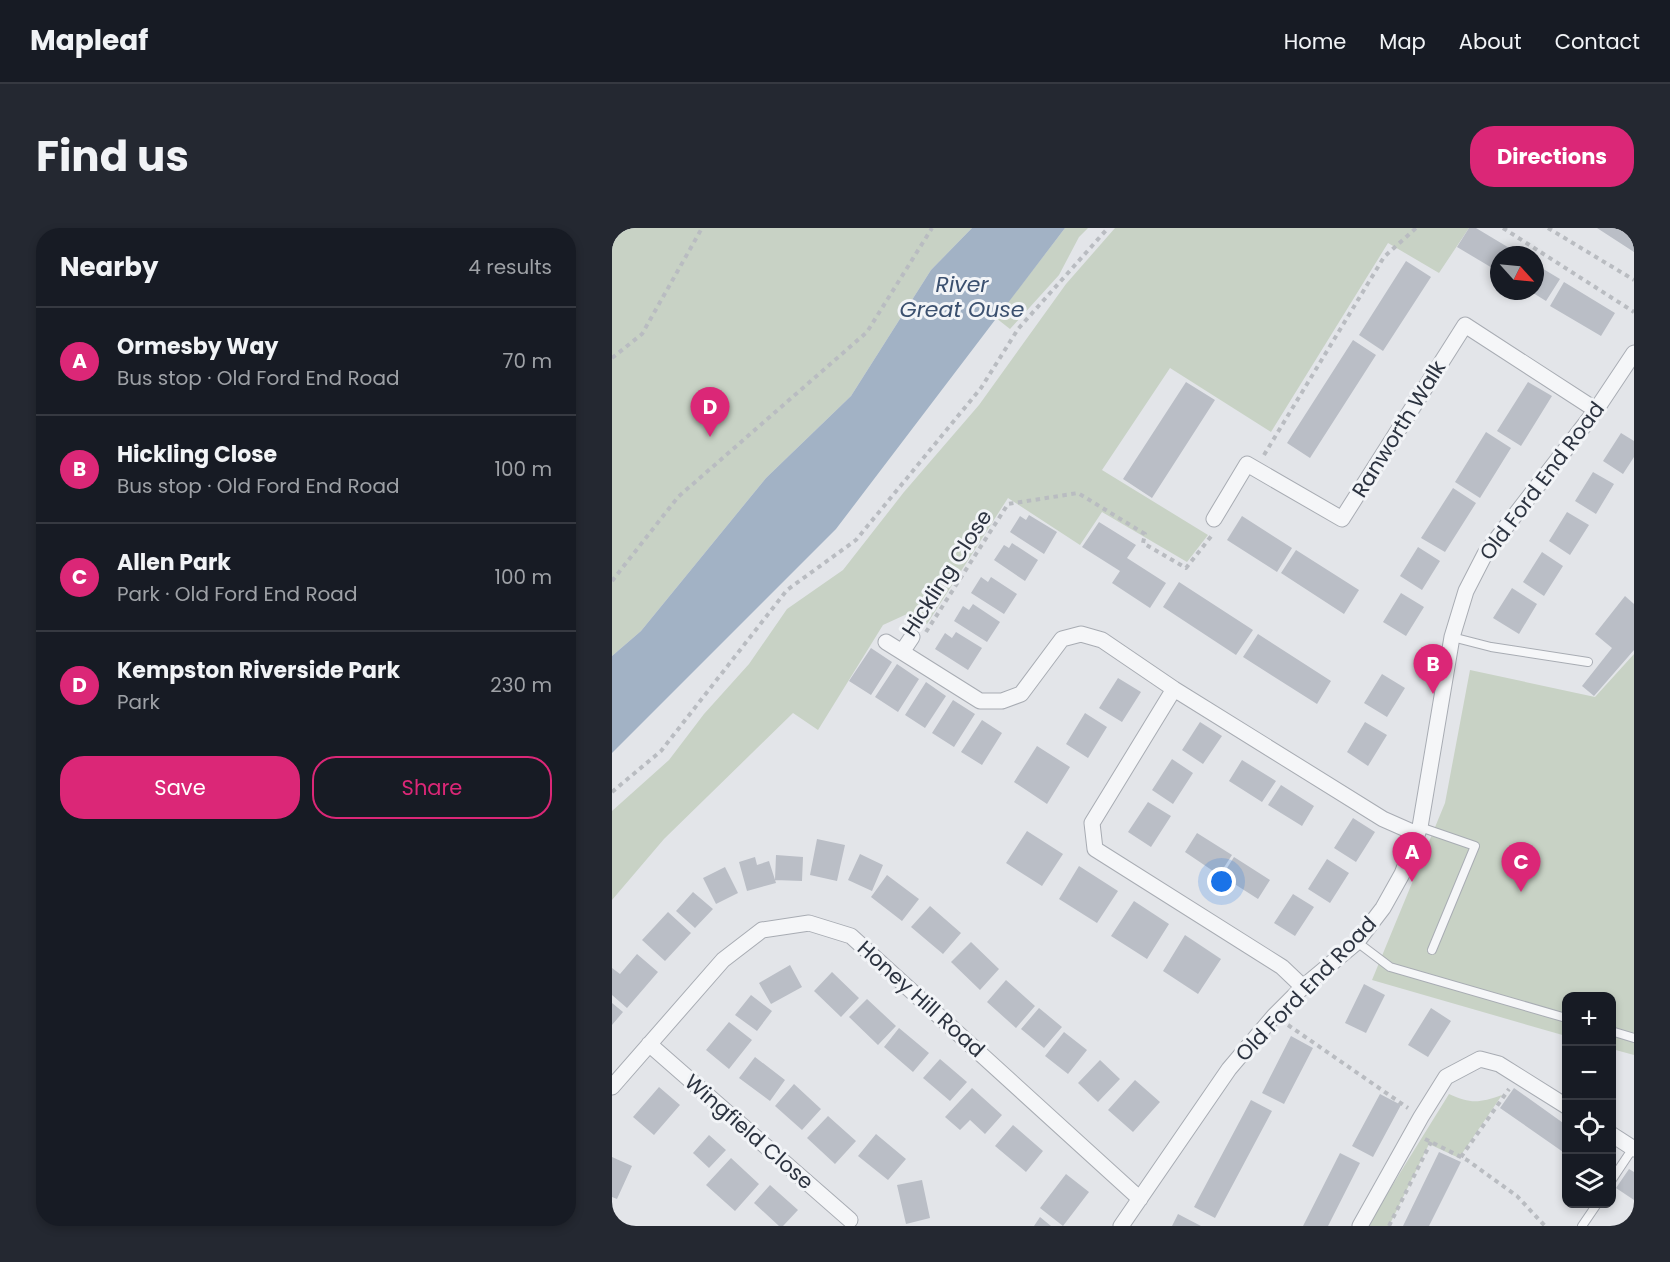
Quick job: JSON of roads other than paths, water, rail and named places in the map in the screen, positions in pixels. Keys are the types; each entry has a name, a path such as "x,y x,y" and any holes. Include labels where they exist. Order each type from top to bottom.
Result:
{"street":[{"name":"Ranworth Walk","path":"1214,519 1247,464 1342,519 1466,325 1596,410"},
{"name":"Old Ford End Road","path":"1121,1226 1230,1069 1274,1016 1303,987 1357,942 1383,908 1402,874 1419,830 1452,637 1466,591 1485,554 1596,410 1634,353"},
{"path":"886,642 980,701 1002,701 1021,694 1062,639 1081,634 1102,640 1174,689 1383,819 1419,830"},
{"path":"906,654 912,637"},
{"path":"1174,689 1092,823 1095,849 1282,967 1303,987"},
{"name":"Honey Hill Road","path":"612,1087 723,960 762,930 809,923 851,936 1140,1199"},
{"name":"Wingfield Close","path":"649,1044 850,1220"},
{"path":"1359,1226 1412,1131 1446,1077 1480,1059 1499,1064 1562,1103"},
{"path":"1616,1137 1633,1148"}],"lane":[{"path":"1452,637 1491,647 1588,662"},
{"path":"1419,830 1475,846 1432,950"},
{"path":"1357,942 1390,967 1562,1017"},
{"path":"1616,1033 1634,1038"},
{"path":"1616,1174 1633,1148"},
{"path":"1582,1226 1594,1208"}],"water":[{"name":"River Great Ouse","path":"972,228 1065,228 836,529 612,753 612,656 641,631 766,478 851,396 931,270"}],"place":[{"name":"Kempston Riverside Park","path":"710,437"},
{"name":"Hickling Close","path":"1433,694"},
{"name":"Ormesby Way","path":"1412,882"},
{"name":"Allen Park","path":"1521,892"}]}
